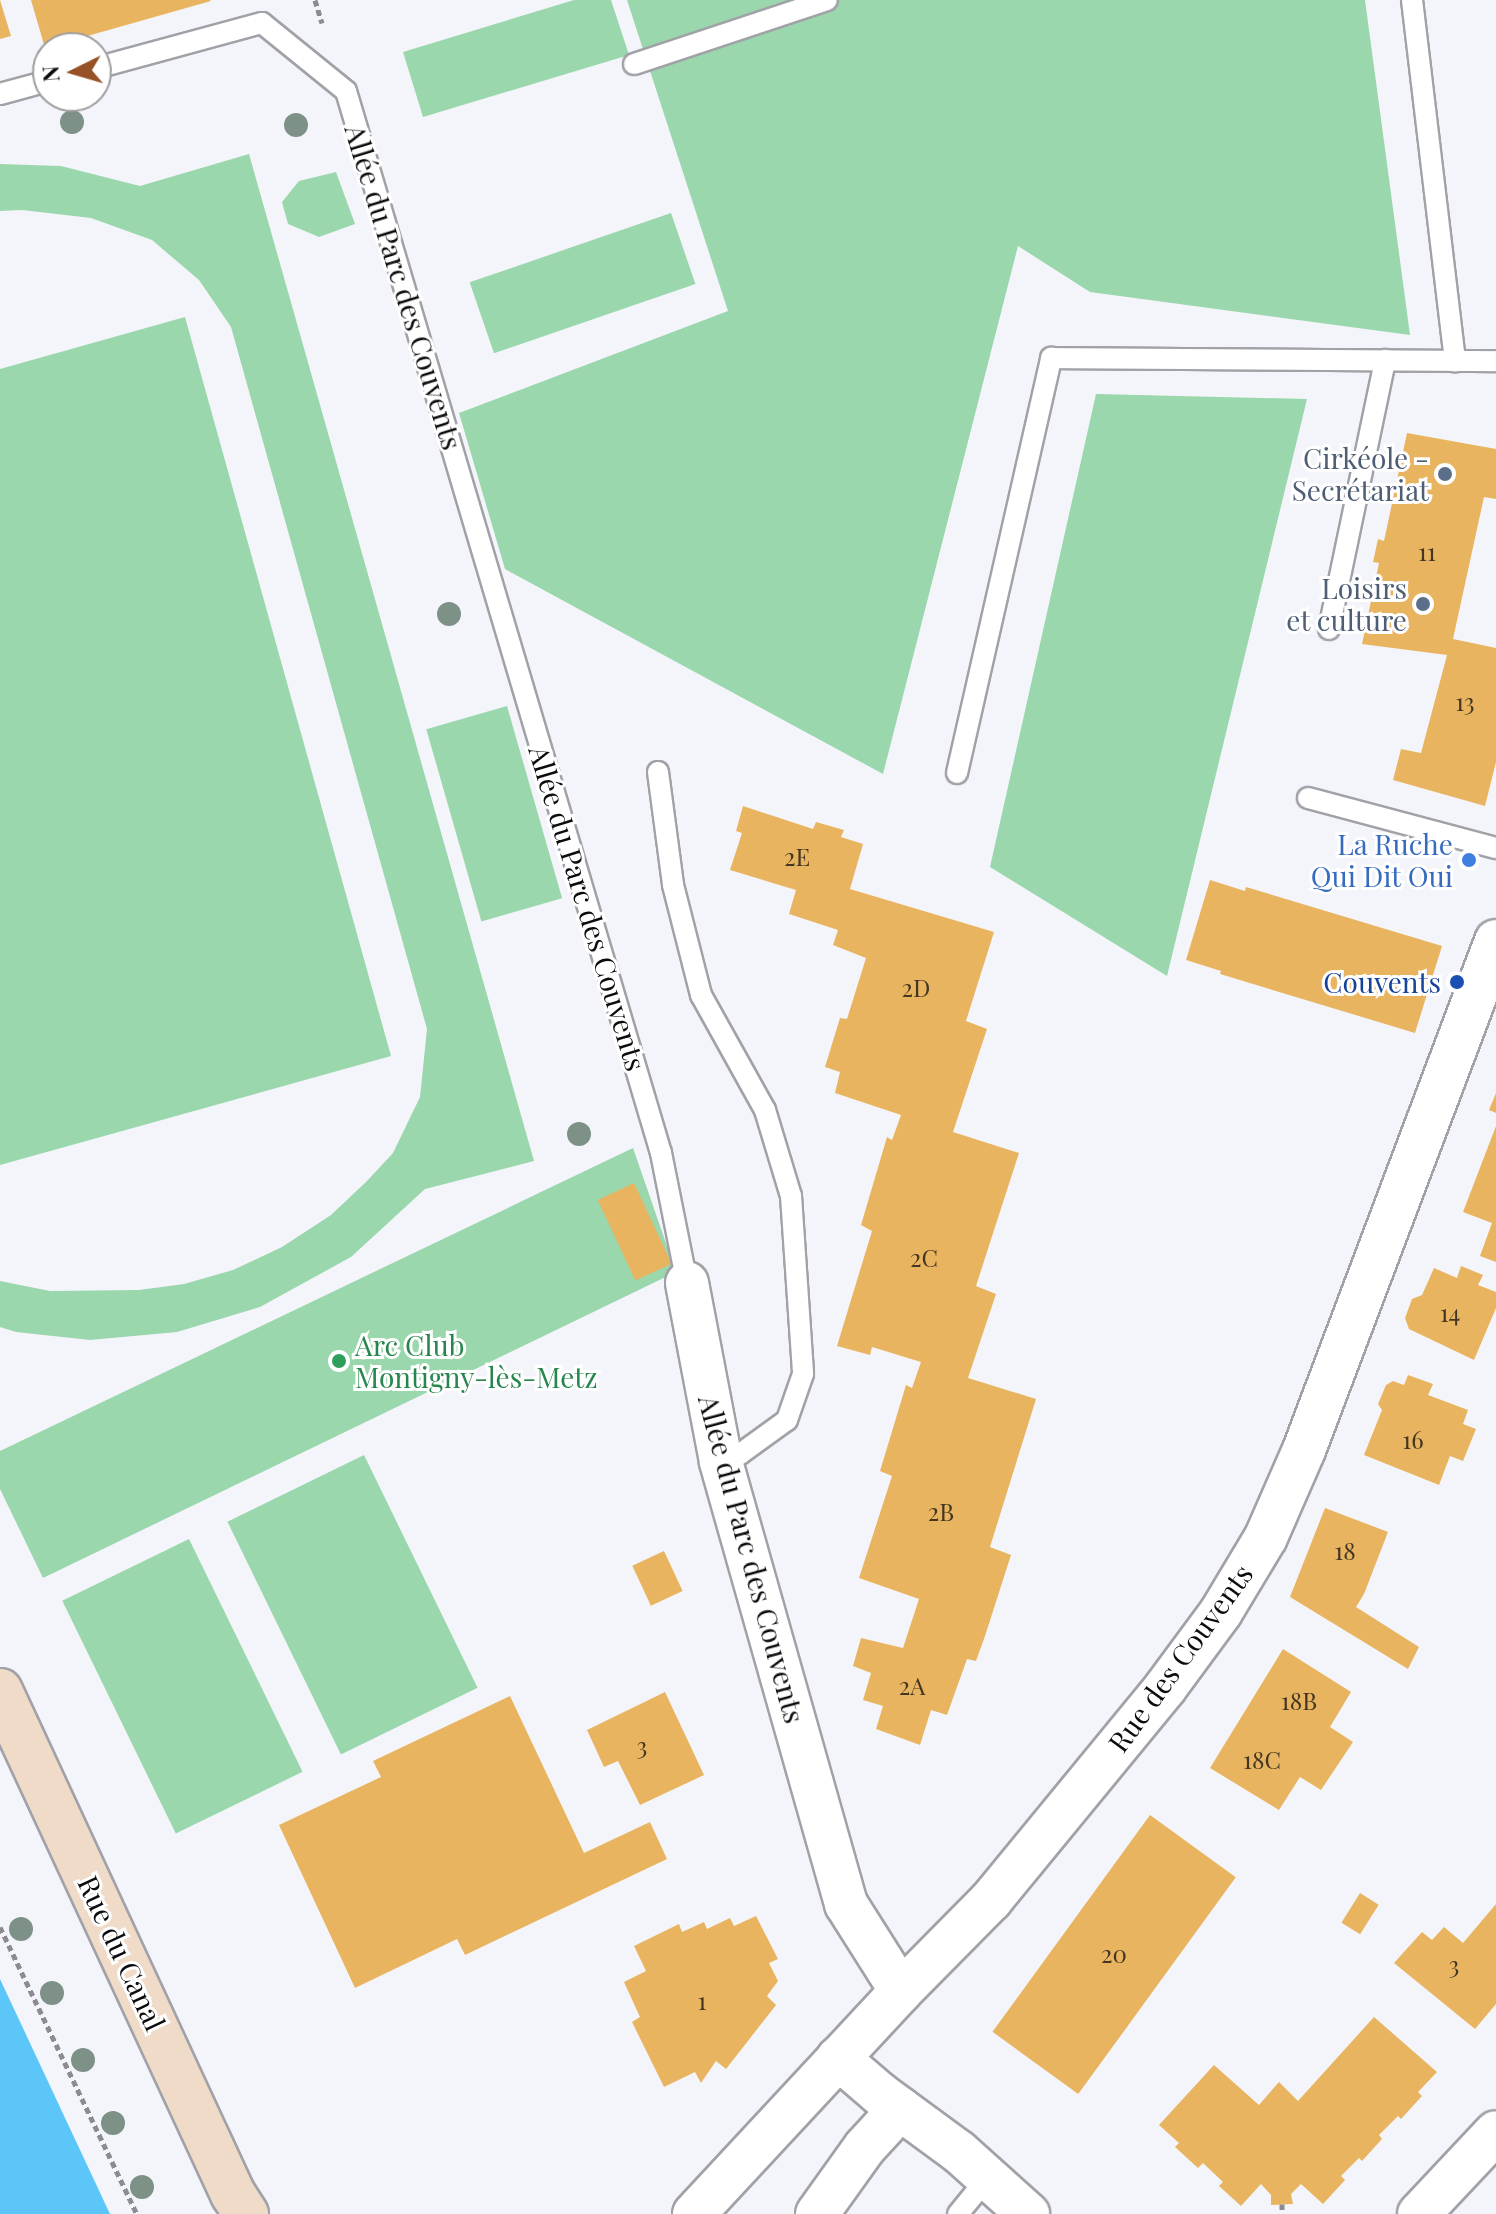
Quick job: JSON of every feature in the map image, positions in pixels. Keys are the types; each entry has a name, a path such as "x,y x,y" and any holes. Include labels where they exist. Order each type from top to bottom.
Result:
{"street":[{"name":"Rue des Couvents","path":"694,2214 901,1991 991,1900 1165,1688 1221,1612 1266,1537 1304,1450 1496,941"},
{"name":"Allée du Parc des Couvents","path":"687,1283 721,1462 846,1904 901,1991"},
{"name":"Rue du Canal","path":"0,1691 233,2194 246,2214"},
{"path":"838,2058 989,2176 1028,2214"},
{"path":"817,2214 865,2147 900,2109"},
{"path":"1419,2214 1496,2132"}],"lane":[{"path":"634,64 827,0"},
{"path":"1412,0 1455,361"},
{"name":"Allée du Parc des Couvents","path":"112,64 262,23 346,91 661,1153 687,1283"},
{"path":"0,94 32,85"},
{"path":"957,773 1051,358 1496,361"},
{"path":"1329,629 1385,360"},
{"path":"658,772 673,885 701,995 765,1110 791,1196 803,1374 787,1420 740,1454 721,1462"},
{"path":"1308,798 1496,848"},
{"path":"958,2214 989,2176"}],"path":[{"path":"0,1927 137,2214"},
{"path":"1282,2204 1282,2214"}],"green space":[{"path":"574,0 611,0 629,55 423,117 403,52"},
{"path":"627,0 1365,0 1410,335 1090,292 1018,246 883,774 505,569 459,413 728,311"},
{"path":"249,154 534,1161 425,1189 351,1257 260,1307 177,1332 90,1340 16,1332 0,1327 0,1281 50,1291 139,1290 184,1284 233,1270 282,1247 331,1215 393,1153 420,1097 427,1029 231,327 199,280 152,240 91,218 22,210 0,211 0,164 61,166 140,186"},
{"path":"336,172 355,224 319,237 288,224 282,202 299,181"},
{"path":"671,213 695,284 494,353 470,282"},
{"path":"185,317 391,1056 0,1165 0,369"},
{"path":"1096,394 1307,399 1167,976 990,867"},
{"path":"507,706 562,898 481,921 426,729"},
{"name":"Arc Club Montigny-lès-Metz","path":"633,1148 676,1272 43,1578 0,1489 0,1451"},
{"path":"364,1455 478,1688 341,1754 227,1522"},
{"path":"189,1539 303,1772 176,1834 62,1601"}],"water":[{"path":"0,1979 110,2214 0,2214"}],"building":[{"path":"0,0 11,36 0,39"},
{"path":"31,0 211,1 102,32 40,32"},
{"path":"1407,433 1496,449 1496,499 1484,497 1453,639 1496,648 1496,762 1485,806 1393,780 1401,749 1421,753 1447,655 1362,644 1379,563 1373,562 1378,539 1384,541"},
{"path":"743,806 813,829 816,822 844,830 841,837 863,844 850,889 994,932 966,1021 987,1029 953,1132 1019,1153 976,1286 996,1294 968,1378 1036,1399 990,1547 1011,1555 985,1636 976,1661 967,1659 947,1715 931,1710 920,1745 876,1729 883,1706 863,1700 871,1673 853,1666 861,1638 903,1648 919,1599 859,1578 892,1476 880,1471 906,1385 912,1388 921,1362 872,1347 870,1355 837,1346 872,1231 861,1225 887,1137 892,1140 901,1115 835,1093 840,1072 825,1067 840,1018 847,1019 866,958 833,945 838,930 789,914 796,890 730,870 742,833 736,831"},
{"path":"1210,880 1245,891 1246,887 1442,946 1415,1033 1220,974 1221,971 1186,960"},
{"path":"1496,1093 1496,1113 1489,1110"},
{"path":"1496,1126 1496,1262 1480,1256 1492,1223 1463,1212"},
{"path":"634,1183 672,1264 635,1281 598,1200"},
{"path":"1461,1266 1483,1275 1478,1285 1496,1292 1496,1308 1474,1360 1409,1329 1405,1318 1412,1299 1422,1295 1434,1268 1457,1278"},
{"path":"1408,1375 1433,1384 1428,1395 1468,1410 1463,1424 1476,1429 1463,1461 1450,1456 1439,1485 1364,1455 1382,1410 1378,1404 1386,1385 1393,1381 1404,1385"},
{"path":"1325,1508 1388,1532 1356,1607 1419,1647 1408,1669 1290,1597"},
{"path":"664,1551 683,1591 651,1606 632,1566"},
{"path":"1283,1649 1351,1692 1330,1727 1353,1742 1321,1790 1300,1777 1279,1810 1210,1768"},
{"path":"665,1692 704,1775 640,1805 618,1761 604,1767 587,1730"},
{"path":"510,1696 584,1853 650,1822 667,1859 465,1955 457,1939 355,1988 279,1825 381,1777 373,1761"},
{"path":"1150,1815 1236,1877 1078,2094 992,2032"},
{"path":"1360,1893 1379,1905 1360,1934 1341,1923"},
{"path":"1496,1904 1496,2004 1475,2029 1394,1963 1422,1932 1432,1940 1444,1927 1463,1943"},
{"path":"756,1916 778,1959 769,1963 778,1981 767,1996 776,2005 726,2069 716,2061 701,2083 695,2072 664,2087 632,2022 640,2017 624,1982 646,1971 634,1946 679,1924 682,1932 704,1922 707,1929 730,1918 734,1926"},
{"path":"1374,2017 1437,2072 1418,2092 1422,2096 1401,2119 1398,2116 1379,2135 1382,2139 1362,2161 1359,2158 1341,2176 1345,2180 1323,2204 1301,2184 1291,2194 1293,2204 1271,2205 1271,2195 1261,2184 1241,2206 1219,2186 1223,2182 1203,2163 1198,2168 1175,2147 1179,2143 1159,2125 1214,2065 1259,2105 1279,2082 1298,2101"}],"place":[{"name":"Cirkéole - Secrétariat","path":"1445,474"},
{"name":"Loisirs et culture","path":"1423,604"},
{"name":"La Ruche Qui Dit Oui","path":"1469,860"},
{"name":"Couvents","path":"1457,982"},
{"name":"Arc Club Montigny-lès-Metz","path":"339,1361"}]}
